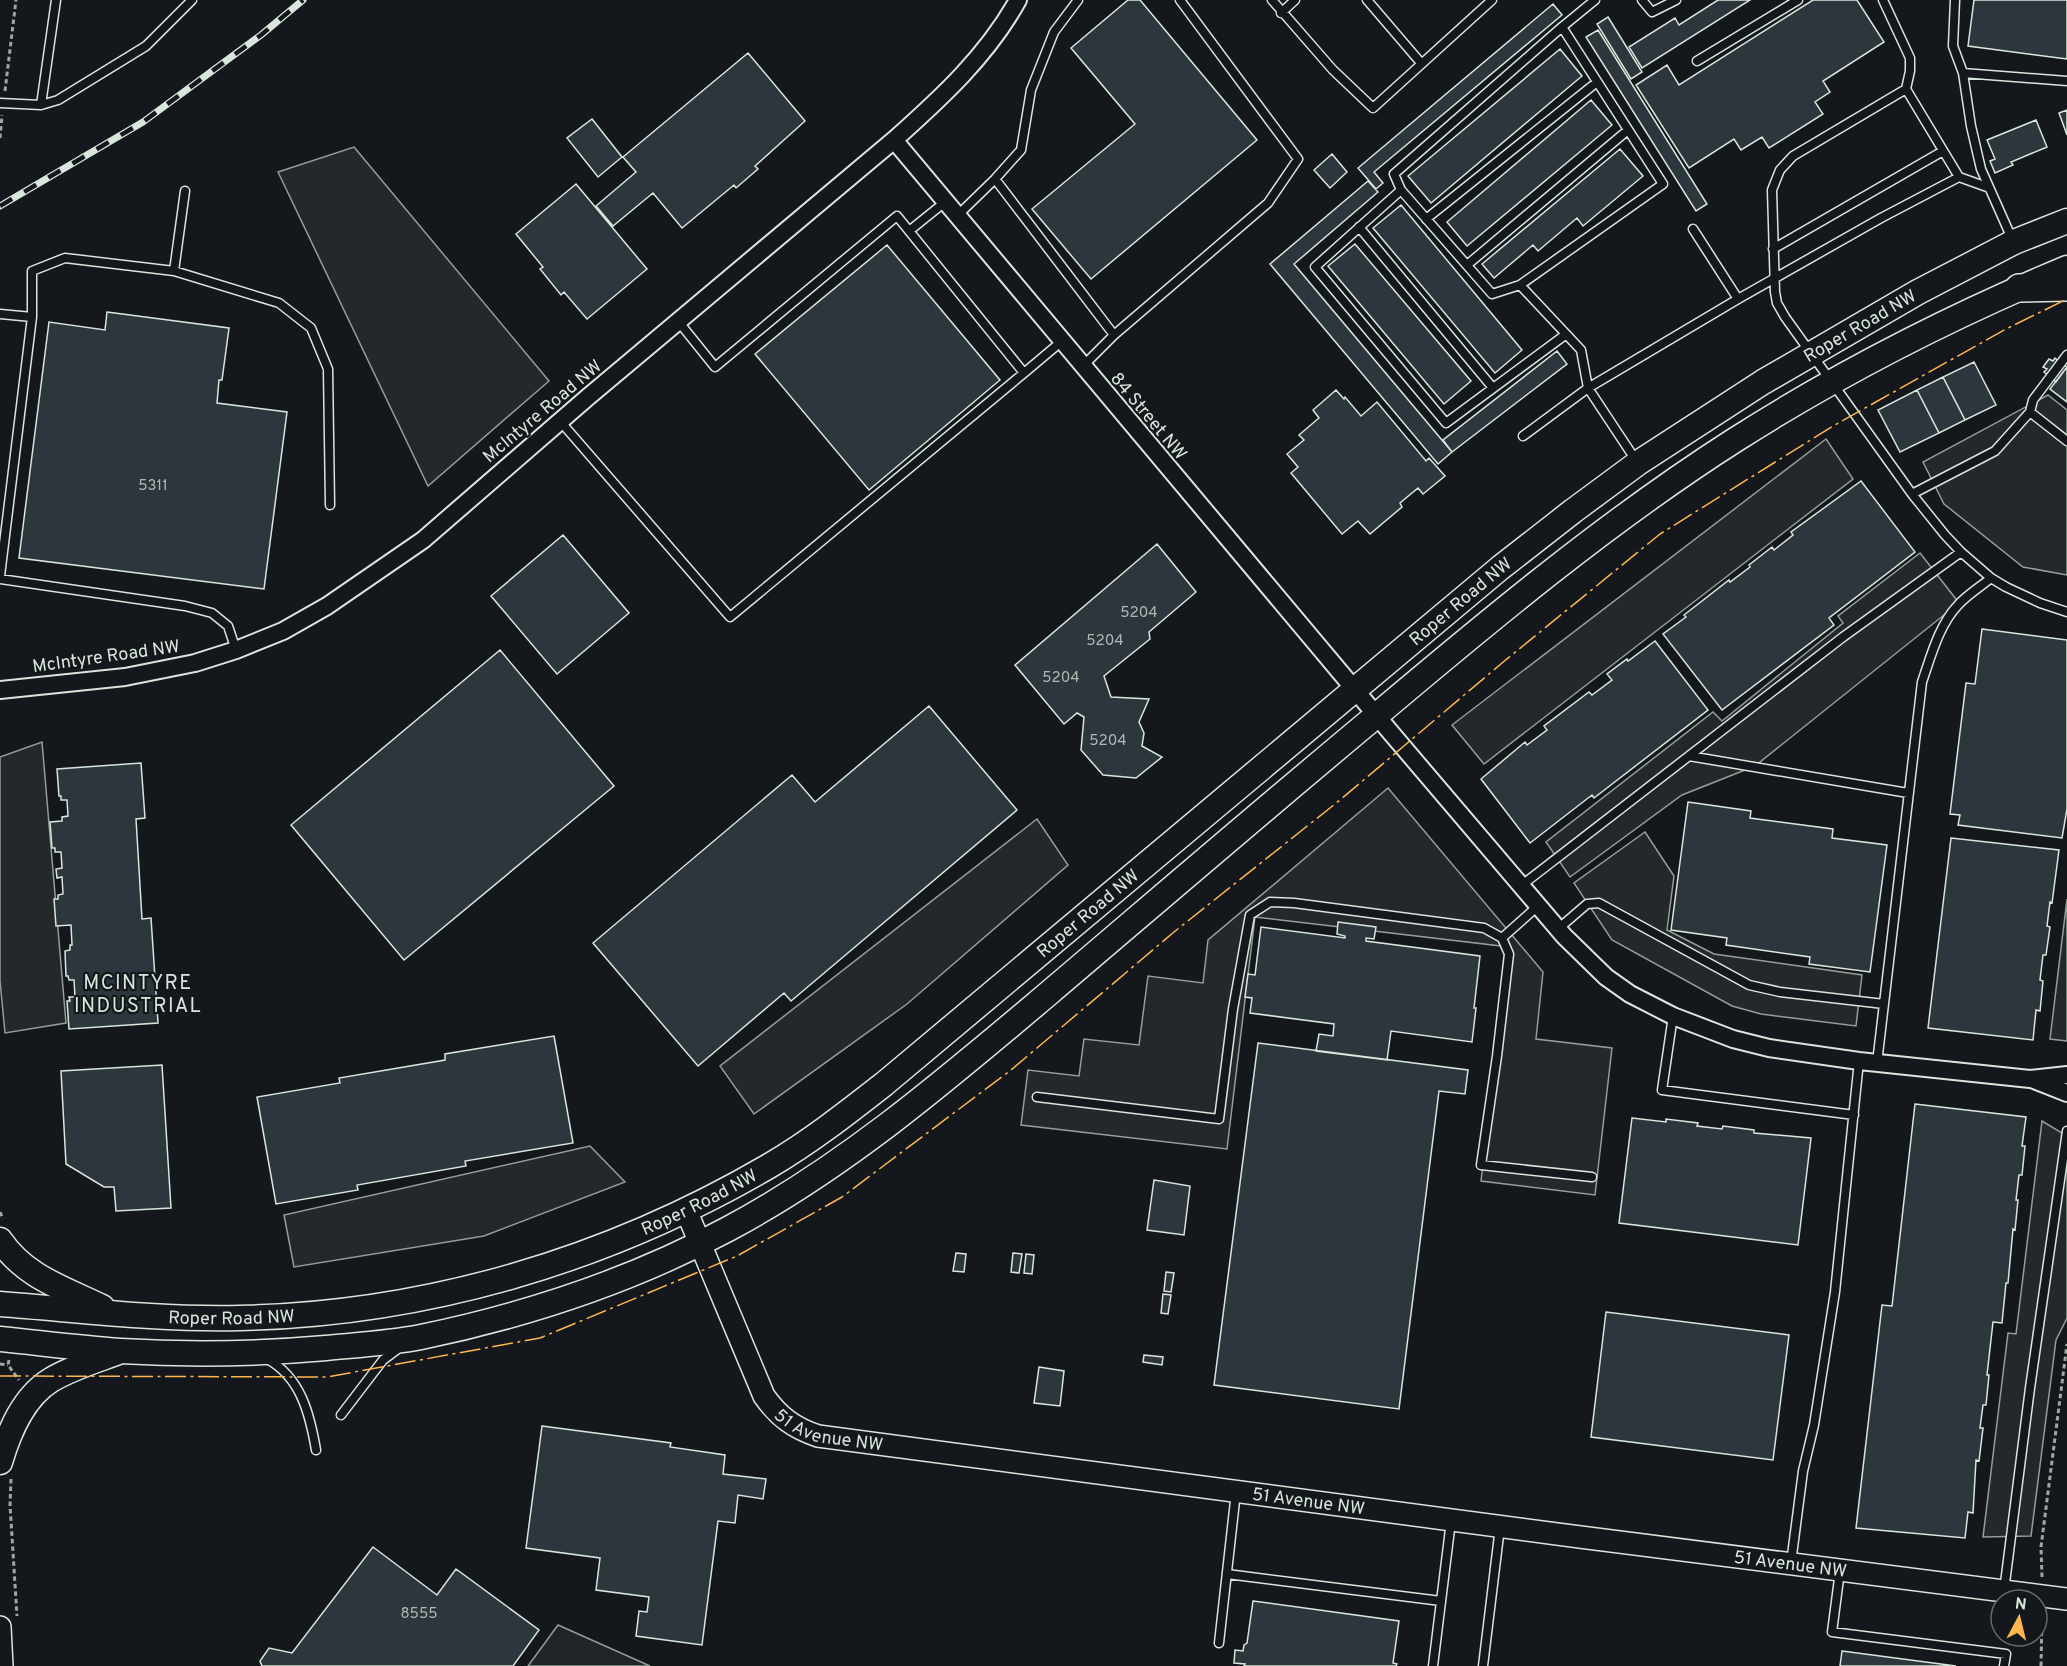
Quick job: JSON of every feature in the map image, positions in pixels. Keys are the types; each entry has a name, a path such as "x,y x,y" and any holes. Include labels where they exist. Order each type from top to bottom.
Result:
{"main road":[{"name":"Roper Road NW","path":"0,1304 118,1314 239,1318 293,1316 381,1306 458,1291 520,1275 615,1242 686,1210 771,1165 816,1135 884,1084 1500,568 1638,463 1810,354 1918,292 2013,242 2067,221"},
{"name":"Roper Road NW","path":"4,1347 250,1352 349,1346 419,1337 525,1310 591,1289 700,1244 803,1186 843,1160 927,1095 1376,715 1621,519 1729,443 1831,383 1904,343 2019,288 2067,268"},
{"path":"2019,288 2067,287"},
{"path":"0,1239 6,1248 34,1275 118,1314"},
{"path":"5,1470 9,1433 33,1396 49,1381 79,1366 122,1351"}],"street":[{"name":"McIntyre Road NW","path":"0,690 125,677 195,663 236,650 306,619 423,540 939,100 991,43 1018,0"},
{"name":"84 Street NW","path":"894,140 1558,929 1606,977 1630,994 1673,1016 1733,1039 1769,1048 1859,1061 2030,1079"},
{"path":"2030,1079 2067,1075"},
{"path":"2030,1079 2067,1093"},
{"name":"51 Avenue NW","path":"686,1210 764,1396 783,1419 805,1432 834,1438 1452,1521 1989,1588"},
{"name":"51 Avenue NW","path":"2049,1596 2067,1599"},
{"path":"2,1666 8,1623"}],"lane":[{"path":"41,105 56,0"},
{"path":"2,103 41,105 58,100 146,46 192,0"},
{"path":"957,216 1021,150 1031,90 1054,32 1078,0"},
{"path":"1082,366 1114,335 1269,203 1298,159 1179,0"},
{"path":"1272,0 1333,70 1373,108 1492,0"},
{"path":"1281,13 1295,0"},
{"path":"1367,0 1421,63"},
{"path":"1562,27 1663,184 1520,285 1492,294 1401,190 1394,174 1562,27 1595,0"},
{"path":"1642,0 1652,12 1676,0"},
{"path":"1697,61 1798,0"},
{"path":"1883,0 1910,58 1906,88 1959,177 1987,187"},
{"path":"1955,0 1953,46 1964,73 1974,144 1987,187 2013,242"},
{"path":"1964,73 2067,81"},
{"path":"1426,219 1597,82"},
{"path":"1906,88 1793,156 1780,170 1772,190 1774,280 1777,303 1810,354 1912,494 1961,552 1991,578 2022,595 2067,610"},
{"path":"1467,265 1628,130"},
{"path":"1773,249 1943,151"},
{"path":"1523,436 1588,388 1738,299 1881,218 1959,177"},
{"path":"995,179 1114,335"},
{"path":"1401,190 1315,267 1446,423 1565,335"},
{"path":"174,271 185,191"},
{"path":"909,231 945,202"},
{"path":"678,321 715,367 897,216 1024,373"},
{"path":"1359,227 1494,388"},
{"path":"1694,229 1738,299"},
{"path":"236,650 228,626 212,613 185,606 0,577 32,317 32,271 65,258 174,271 279,303 311,328 328,369 330,505"},
{"path":"1520,285 1581,350 1588,388 1638,463"},
{"path":"0,314 32,317"},
{"path":"560,422 730,617 1062,341"},
{"path":"1912,494 1995,451 2030,412 2033,400 2067,355"},
{"path":"2030,412 2067,441"},
{"path":"1522,885 1843,637 1961,552"},
{"path":"1877,1063 1922,682 1931,656 1953,610 1991,578"},
{"path":"1689,756 1908,793"},
{"path":"1037,1097 1219,1119 1233,1009 1250,915 1270,902 1294,903 1484,928 1502,938 1509,954 1481,1165 1592,1177"},
{"path":"1558,929 1587,904 1599,903 1749,986 1780,992 1884,1004"},
{"path":"1502,938 1539,905"},
{"path":"1673,1016 1662,1090 1854,1115"},
{"path":"1790,1563 1803,1471 1814,1425 1835,1292 1859,1061"},
{"path":"2004,1588 2067,1131"},
{"path":"341,1415 383,1360 419,1337"},
{"path":"250,1352 279,1366 296,1386 309,1415 316,1450"},
{"path":"1219,1643 1236,1492"},
{"path":"1433,1666 1452,1521"},
{"path":"1483,1666 1500,1527"},
{"path":"1840,1570 1832,1632 2006,1654 2004,1666"},
{"path":"1227,1574 1441,1601"}],"path":[{"path":"0,138 2,103 16,0"},
{"path":"2043,1562 2041,1547 2067,1344"},
{"path":"4,1347 8,1365 25,1388"},
{"path":"0,1364 8,1365"},
{"path":"5,1470 10,1505 8,1623"},
{"path":"2041,1648 2041,1666"}],"shaded area":[{"path":"354,147 549,381 428,486 278,172"},
{"path":"2048,395 2067,410 2067,575 2023,567 1944,504 1923,462"},
{"path":"1826,439 1853,479 1484,764 1452,725"},
{"path":"1920,553 1959,603 1755,766 1682,795 1570,877 1546,842 1713,712 1722,721 1843,623 1838,616"},
{"path":"42,742 66,1023 5,1033 0,981 0,757"},
{"path":"1388,788 1543,972 1536,1039 1612,1048 1595,1195 1481,1181 1509,947 1255,917 1227,1149 1021,1125 1028,1070 1079,1076 1084,1039 1139,1045 1148,976 1203,983 1208,940"},
{"path":"1037,819 1068,865 907,1004 754,1114 720,1066"},
{"path":"1645,832 1674,876 1667,930 1714,954 1862,975 1856,1026 1761,1014 1732,1006 1612,940 1574,883"},
{"path":"2067,899 2067,1041 2050,1039"},
{"path":"2042,1121 2067,1136 2067,1318 2056,1340 2031,1536 1983,1537 2008,1333 2016,1334"},
{"path":"590,1146 625,1182 484,1236 294,1267 284,1215"},
{"path":"558,1625 650,1666 528,1666"}],"building":[{"path":"1128,0 1140,0 1257,140 1091,279 1032,209 1135,124 1071,48"},
{"path":"1718,0 1750,0 1642,68 1629,47 1675,18 1679,25"},
{"path":"1813,0 1857,0 1884,42 1823,81 1830,92 1815,102 1823,114 1769,148 1762,137 1741,150 1734,139 1689,168 1636,85 1667,65 1679,85"},
{"path":"1974,0 2067,0 2067,59 1968,46"},
{"path":"1553,4 1562,15 1374,172 1383,183 1376,189 1358,168"},
{"path":"1608,17 1642,72 1631,79 1597,24"},
{"path":"1598,30 1707,204 1696,211 1586,37"},
{"path":"1560,49 1582,76 1431,203 1408,176"},
{"path":"748,53 805,121 755,166 758,169 736,188 734,185 682,228 653,193 613,226 596,206 636,172 623,157"},
{"path":"1591,100 1612,125 1467,246 1447,222"},
{"path":"2067,110 2067,135 2059,113"},
{"path":"592,119 622,157 598,177 567,138"},
{"path":"2036,120 2047,147 2011,162 2013,165 1995,173 1990,161 1995,159 1987,140"},
{"path":"1620,149 1643,176 1583,226 1577,218 1538,251 1533,245 1494,278 1482,264"},
{"path":"1332,154 1347,172 1330,188 1314,170"},
{"path":"1368,181 1378,192 1294,264 1452,452 1438,464 1270,264"},
{"path":"576,184 647,269 587,319 564,292 561,295 540,269 543,267 516,234"},
{"path":"1401,205 1522,350 1495,373 1373,228"},
{"path":"1355,244 1471,381 1444,404 1328,266"},
{"path":"887,245 1000,380 869,490 755,354"},
{"path":"107,312 229,328 217,403 287,412 264,589 19,558 49,322 105,330"},
{"path":"1557,351 1567,364 1452,452 1443,440"},
{"path":"2055,358 2067,367 2056,382 2044,372 2047,369 2043,367 2049,359 2053,361"},
{"path":"1974,362 1996,405 1965,420 1943,377"},
{"path":"2067,367 2067,402 2050,389"},
{"path":"1943,377 1965,420 1939,433 1917,390"},
{"path":"1336,390 1361,416 1377,402 1426,461 1429,458 1445,476 1423,494 1418,488 1400,503 1402,507 1370,534 1358,521 1342,534 1291,473 1298,467 1287,454 1304,440 1299,435 1319,418 1313,410"},
{"path":"1917,390 1939,433 1900,452 1878,410"},
{"path":"1861,481 1915,552 1829,618 1834,625 1722,710 1663,634 1729,580 1730,582 1750,567 1749,565 1772,547 1774,550 1793,535 1791,532"},
{"path":"563,535 629,613 557,674 491,596"},
{"path":"1157,544 1196,592 1149,632 1150,639 1104,676 1111,697 1149,699 1139,722 1144,733 1142,746 1162,757 1136,778 1103,775 1081,750 1084,717 1077,713 1064,724 1015,665"},
{"path":"1982,629 2067,640 2067,809 2062,838 1958,825 1960,815 1950,814 1966,683 1975,684"},
{"path":"1655,641 1708,710 1594,798 1592,795 1530,843 1481,779 1525,742 1527,745 1547,730 1544,726 1589,692 1592,695 1612,680 1607,674"},
{"path":"500,650 614,786 404,960 291,825"},
{"path":"929,706 1017,810 791,1001 784,993 698,1066 593,943 792,775 815,802"},
{"path":"141,763 145,818 136,819 142,919 151,918 158,1023 69,1029 67,1001 70,1001 69,997 75,997 74,980 69,980 66,976 65,951 70,950 70,945 72,945 71,925 56,926 54,899 58,899 58,895 63,894 62,877 57,878 56,869 62,868 61,852 55,852 55,848 52,848 50,822 62,821 62,817 68,816 67,800 61,800 59,796 57,769"},
{"path":"1688,802 1751,811 1750,818 1833,829 1832,838 1887,845 1870,972 1809,964 1810,957 1726,945 1727,938 1671,930"},
{"path":"1951,838 2059,850 2047,926 2050,927 2046,955 2043,955 2040,980 2043,981 2040,1011 2036,1010 2033,1040 1928,1028"},
{"path":"1338,922 1376,927 1374,939 1366,938 1366,941 1480,956 1472,1042 1391,1031 1387,1060 1316,1051 1319,1034 1333,1036 1334,1024 1250,1013 1252,998 1245,997 1248,974 1255,975 1261,927 1345,938 1337,934"},
{"path":"554,1036 573,1143 465,1161 466,1166 357,1185 358,1190 276,1204 257,1097 340,1083 339,1078 445,1060 445,1054"},
{"path":"1258,1043 1468,1070 1465,1094 1439,1091 1399,1409 1214,1385"},
{"path":"162,1065 171,1208 116,1211 114,1187 104,1187 66,1164 61,1071"},
{"path":"1915,1104 2026,1117 2022,1146 2025,1146 2022,1175 2019,1175 2008,1283 2006,1283 2002,1323 1993,1322 1986,1405 1983,1405 1980,1428 1983,1428 1979,1461 1976,1460 1973,1513 1968,1512 1965,1538 1856,1528 1882,1305 1892,1306"},
{"path":"1632,1118 1666,1122 1666,1119 1698,1123 1697,1126 1722,1129 1723,1126 1754,1130 1754,1133 1811,1138 1798,1245 1619,1223"},
{"path":"1154,1180 1190,1186 1184,1235 1147,1230"},
{"path":"956,1253 966,1254 964,1272 953,1271"},
{"path":"1013,1253 1022,1254 1019,1273 1011,1272"},
{"path":"1026,1254 1034,1255 1032,1274 1024,1273"},
{"path":"1166,1272 1174,1273 1171,1292 1164,1291"},
{"path":"1163,1294 1171,1295 1168,1314 1161,1313"},
{"path":"1606,1312 1789,1335 1773,1460 1591,1437"},
{"path":"1144,1355 1163,1357 1162,1365 1143,1362"},
{"path":"1039,1367 1064,1371 1060,1406 1034,1403"},
{"path":"542,1426 671,1443 670,1447 725,1455 723,1474 766,1479 763,1499 738,1495 735,1523 718,1521 702,1645 636,1636 639,1611 647,1612 649,1597 596,1590 600,1558 526,1548"},
{"path":"373,1547 437,1595 456,1569 539,1630 513,1666 262,1666 260,1661 269,1648 292,1653"},
{"path":"1253,1601 1399,1621 1393,1663 1397,1664 1396,1666 1244,1666 1245,1664 1234,1663 1235,1650 1243,1651 1247,1643"},
{"path":"1842,1651 1956,1666 1840,1666"}],"railway":[{"path":"0,206 143,122 261,35 303,0"}],"power":[{"path":"0,1376 327,1377 540,1338 737,1256 842,1197 1011,1070 1174,932 1340,800 1660,534 1833,426 2006,329 2067,299"}],"district":[{"name":"MCINTYRE INDUSTRIAL","path":"138,994"}]}
